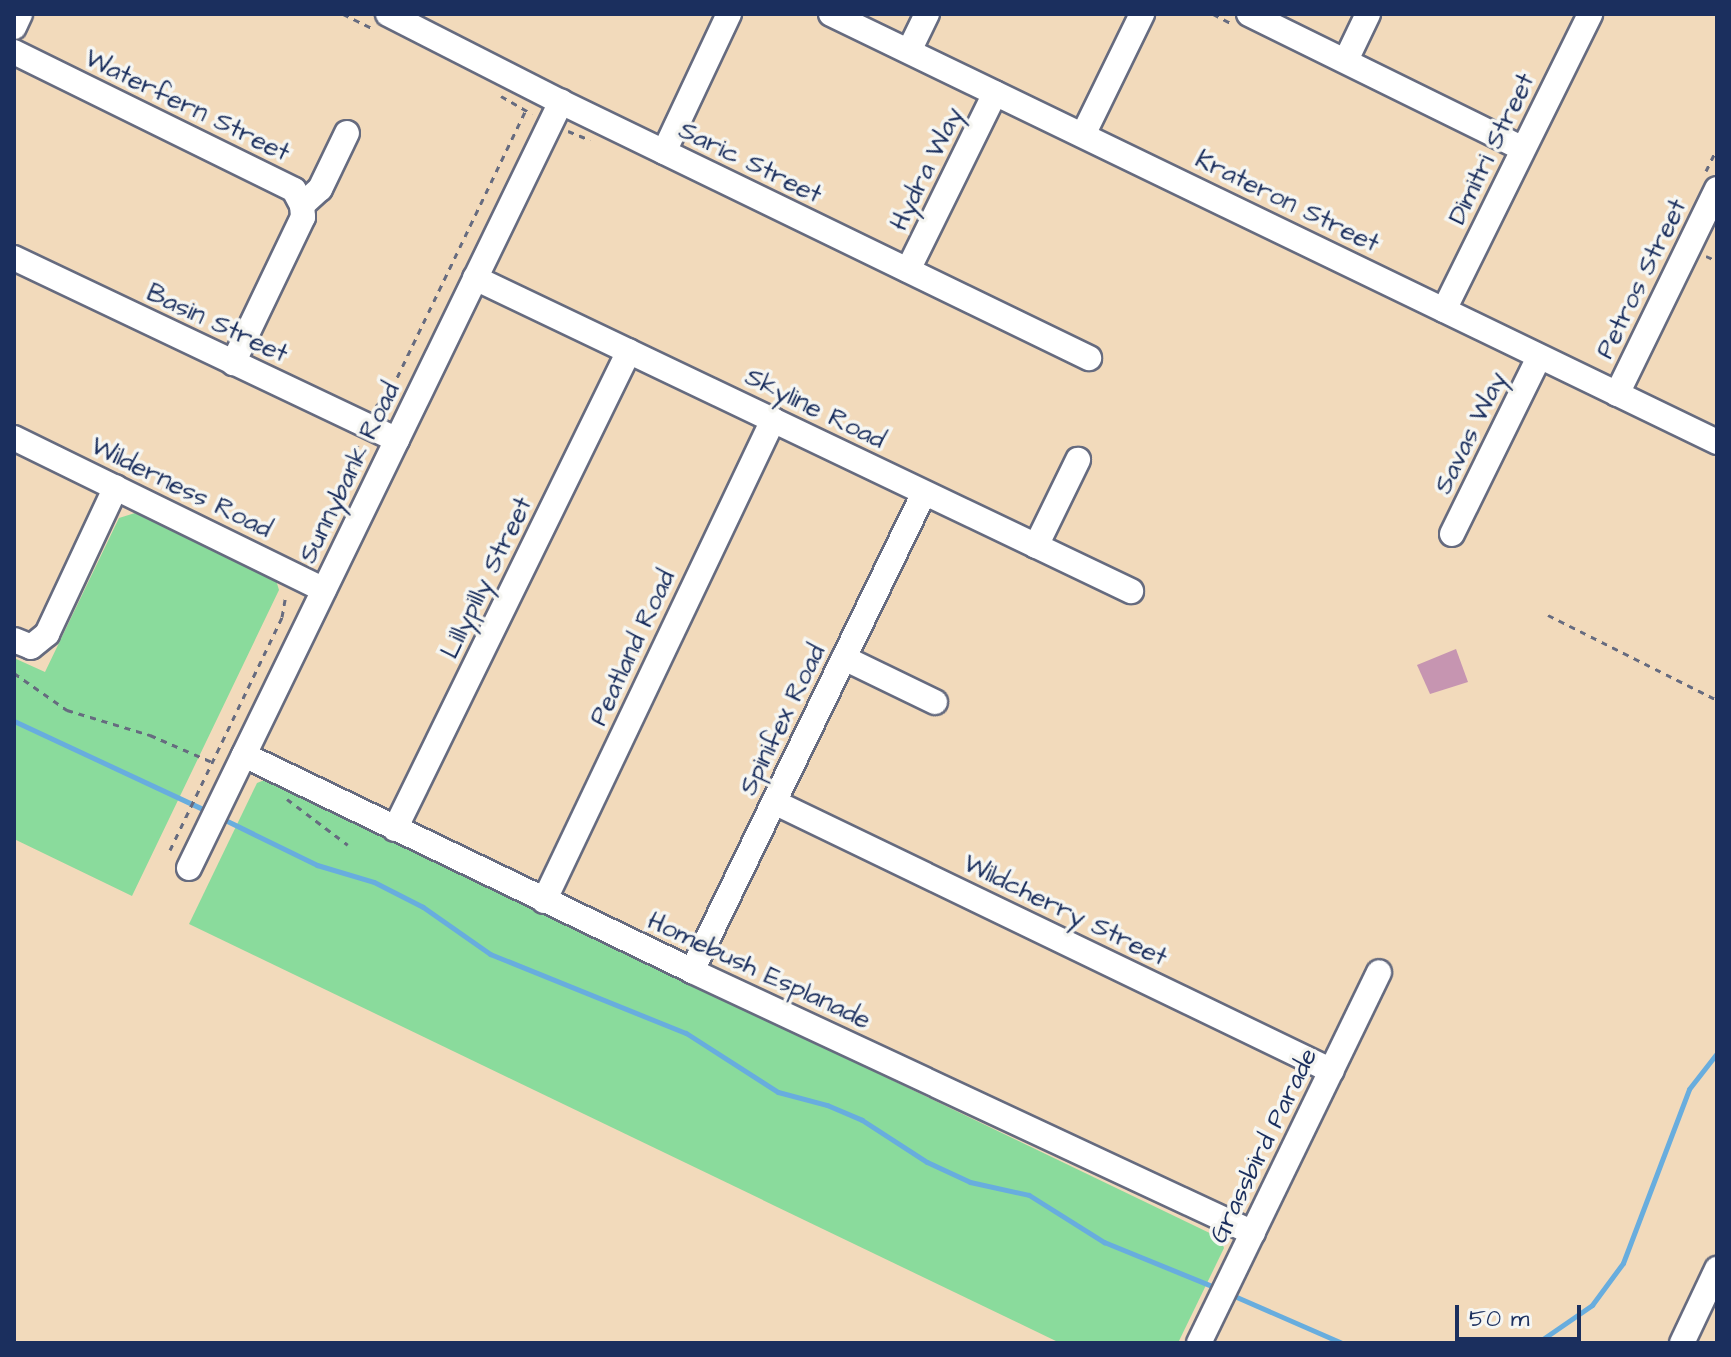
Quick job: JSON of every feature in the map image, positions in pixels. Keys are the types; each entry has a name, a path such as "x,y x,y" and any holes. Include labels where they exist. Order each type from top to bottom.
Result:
{"street":[{"path":"14,27 20,14"},
{"name":"Saric Street","path":"388,14 561,102 1089,358"},
{"path":"664,152 729,14"},
{"name":"Krateron Street","path":"831,14 1717,442"},
{"path":"909,51 927,14"},
{"path":"1083,135 1142,14"},
{"path":"1249,14 1523,149"},
{"path":"1346,60 1368,14"},
{"name":"Dimitri Street","path":"1444,310 1590,14"},
{"name":"Waterfern Street","path":"14,52 294,190 302,205"},
{"name":"Hydra Way","path":"908,270 995,93"},
{"name":"Sunnybank Road","path":"189,868 561,102"},
{"path":"233,363 303,217 302,205 320,189 347,133"},
{"name":"Petros Street","path":"1617,394 1707,242 1717,189"},
{"name":"Basin Street","path":"14,258 397,440"},
{"name":"Skyline Road","path":"475,278 1131,591"},
{"name":"Lillypilly Street","path":"395,829 629,351"},
{"name":"Savas Way","path":"1452,534 1539,357"},
{"name":"Peatland Road","path":"544,901 773,420"},
{"name":"Wilderness Road","path":"14,438 324,590"},
{"path":"1036,546 1078,460"},
{"path":"14,640 31,647 47,634 116,487"},
{"name":"Spinifex Road","path":"692,971 924,493"},
{"path":"844,658 935,702"},
{"name":"Homebush Esplanade","path":"240,764 395,829 1253,1233"},
{"name":"Wildcherry Street","path":"774,802 1332,1071"},
{"name":"Grassbird Parade","path":"1199,1343 1379,972"},
{"path":"1682,1343 1717,1269"}],"path":[{"path":"170,850 282,617 292,574 303,556 322,536 353,470 365,425 392,388 526,110"},
{"path":"1707,242 1717,261"},
{"path":"1548,615 1717,700"},
{"path":"14,673 67,710 150,735 212,762 240,764"},
{"path":"277,794 348,845"}],"green space":[{"path":"135,513 276,580 279,590 132,896 14,839 14,658 45,672 119,518"},
{"path":"267,779 1220,1238 1224,1248 1178,1343 1060,1343 189,924 257,783"}],"building":[{"path":"1456,649 1468,682 1430,694 1417,665"}],"waterway":[{"path":"14,721 209,812"},
{"path":"221,818 317,865 374,882 423,907 490,954 686,1033 778,1092 827,1105 862,1120 927,1162 970,1182 1029,1195 1104,1242 1219,1289"},
{"path":"1537,1343 1592,1305 1623,1263 1689,1089 1717,1053"},
{"path":"1232,1295 1342,1343"}]}
